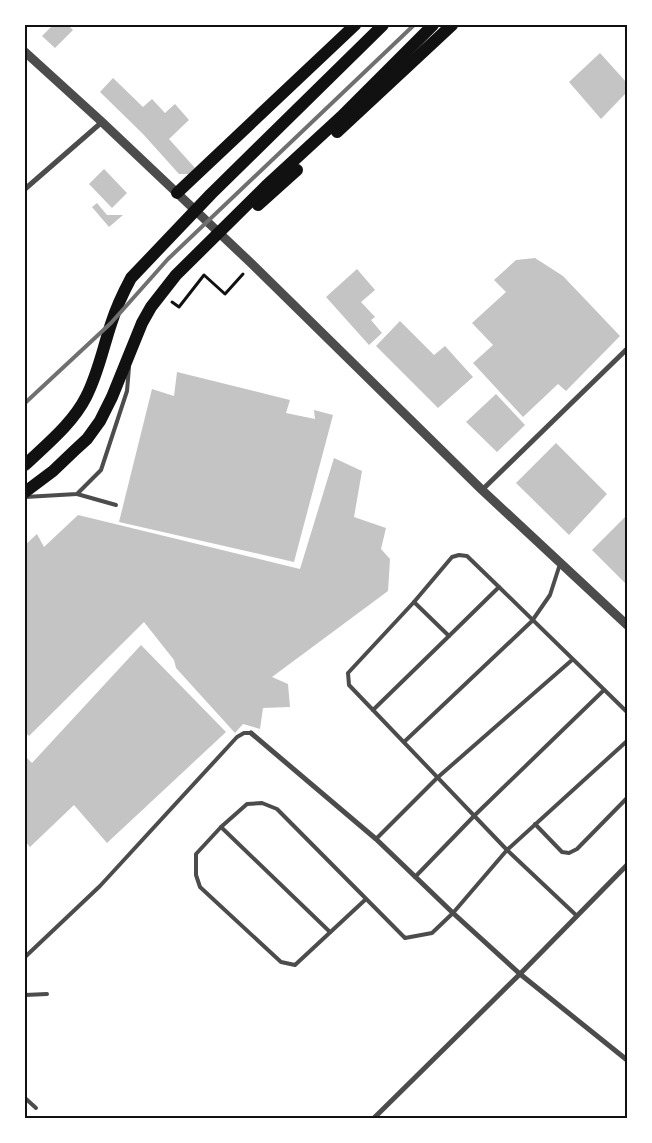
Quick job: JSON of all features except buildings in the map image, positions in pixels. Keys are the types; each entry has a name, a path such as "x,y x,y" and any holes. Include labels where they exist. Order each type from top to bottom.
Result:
{"main road":[{"path":"177,193 356,25"},
{"path":"25,464 74,416 86,397 97,372 111,323 124,290 131,278 211,194 383,25"},
{"path":"25,492 53,471 87,439 100,421 112,397 131,348 151,307 176,275 254,197 341,117 433,25"},
{"path":"224,238 452,25"}],"street":[{"path":"25,52 252,264 482,490 627,625"},
{"path":"25,188 102,122"},
{"path":"482,490 627,349"},
{"path":"251,733 376,839 520,974 627,1060"},
{"path":"374,1118 627,865"}],"lane":[{"path":"77,494 101,470 109,449 127,391 131,348"},
{"path":"25,497 77,494 116,505"},
{"path":"578,916 507,850 437,778 349,685 348,673 452,558 459,555 467,556 627,712"},
{"path":"404,742 532,621 550,595 561,563"},
{"path":"373,710 499,587"},
{"path":"414,602 449,636"},
{"path":"376,839 437,778 572,660"},
{"path":"415,876 474,815 604,690"},
{"path":"25,957 100,886 237,737 244,733 251,733"},
{"path":"366,899 295,965 281,962 200,887 196,875 196,854 221,827 247,804 262,803 276,809 366,899 405,938 432,933 453,913 507,850 627,741"},
{"path":"535,824 562,852 569,853 577,849 627,798"},
{"path":"221,827 330,932"},
{"path":"25,995 47,994"},
{"path":"25,1098 36,1108"}],"path":[{"path":"179,307 204,275 226,294 238,280"}],"railway":[{"path":"25,403 111,323 168,259 414,25"}]}
